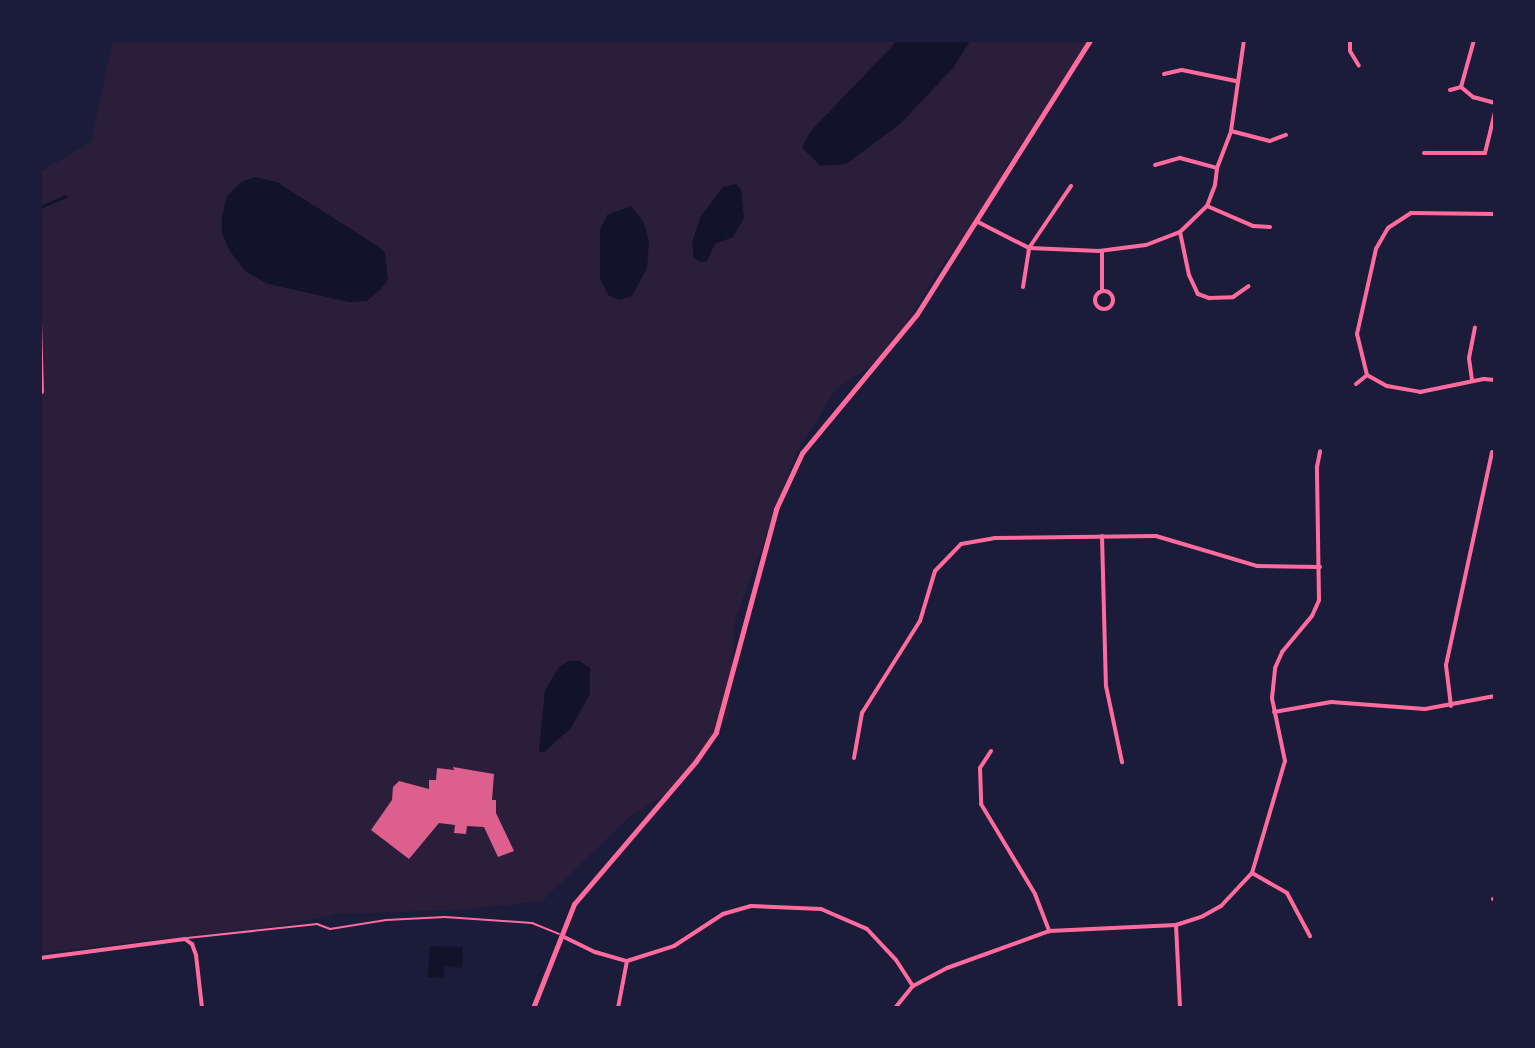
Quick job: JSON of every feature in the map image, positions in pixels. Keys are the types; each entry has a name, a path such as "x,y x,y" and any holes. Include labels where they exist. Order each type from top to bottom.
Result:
{"street":[{"path":"533,1008 560,935 587,885 696,761 716,732 776,509 802,453 917,314 978,222 1090,40"},
{"path":"978,222 1029,248 1102,251 1146,245 1180,232 1207,206 1231,131 1244,40"},
{"path":"1350,40 1350,51 1359,66"},
{"path":"1461,87 1474,40"},
{"path":"1164,74 1182,70 1236,81"},
{"path":"1450,90 1461,87"},
{"path":"1461,87 1473,97 1495,103"},
{"path":"1424,153 1485,153 1495,112"},
{"path":"1231,131 1270,141 1286,135"},
{"path":"1155,165 1180,158 1217,168"},
{"path":"1023,287 1029,248 1071,186"},
{"path":"1207,206 1253,226 1270,227"},
{"path":"1495,214 1411,213 1388,228 1376,249 1357,334 1367,375 1387,386 1420,392 1472,381 1495,380"},
{"path":"1180,232 1189,275 1198,294 1209,298 1233,297 1249,286"},
{"path":"1102,251 1102,290 1095,296 1094,302 1101,309 1107,309 1113,299 1102,290"},
{"path":"40,322 42,392"},
{"path":"1472,381 1469,358 1475,328"},
{"path":"1356,384 1367,375"},
{"path":"895,1008 913,986 947,968 1049,931 1176,925 1221,906 1252,873 1285,761 1274,712 1275,668 1282,652 1317,608 1320,567 1317,467 1320,451"},
{"path":"1451,706 1446,665 1492,452"},
{"path":"1102,536 1106,686 1122,762"},
{"path":"854,758 862,713 920,621 935,571 950,552 979,539 1156,536 1257,566 1320,567"},
{"path":"1274,712 1331,702 1374,708 1451,706 1495,696"},
{"path":"991,751 980,768 981,804 1033,891 1049,931"},
{"path":"1252,873 1287,893 1310,936"},
{"path":"560,935 595,952 627,961 674,946 723,914 751,906 821,909 867,929 896,960 913,986"},
{"path":"1176,925 1180,1008"},
{"path":"40,958 176,939 188,940 194,948 202,1008"},
{"path":"618,1008 627,961"}],"lane":[{"path":"176,939 317,924 330,929 386,920 445,917 539,924 560,935"}],"shaded area":[{"path":"113,40 1089,40 1005,169 988,208 943,264 887,355 836,389 797,451 735,620 729,716 673,790 628,818 542,901 460,910 338,914 284,925 40,953 40,172 91,142"},
{"path":"898,40 971,40 953,68 900,124 846,164 821,166 802,148 810,132"},
{"path":"255,177 277,182 379,247 385,253 388,280 380,290 367,301 349,302 268,284 246,272 229,250 222,233 222,216 227,196 241,182"},
{"path":"736,184 741,190 744,218 733,237 715,244 707,261 701,262 694,258 692,242 701,216 723,187"},
{"path":"631,206 644,223 649,242 647,268 632,296 619,300 608,295 600,278 600,230 607,215"},
{"path":"569,661 579,661 590,668 590,694 571,728 544,752 539,752 545,690 559,667"},
{"path":"430,946 463,947 462,968 445,965 443,978 428,977"}],"building":[{"path":"453,767 494,774 492,800 496,800 496,813 514,851 498,857 484,827 467,826 466,834 454,833 455,825 439,823 409,859 371,830 392,800 393,787 399,781 429,789 429,780 436,780 437,768 454,770"}],"waterway":[{"path":"40,207 66,196"}]}
